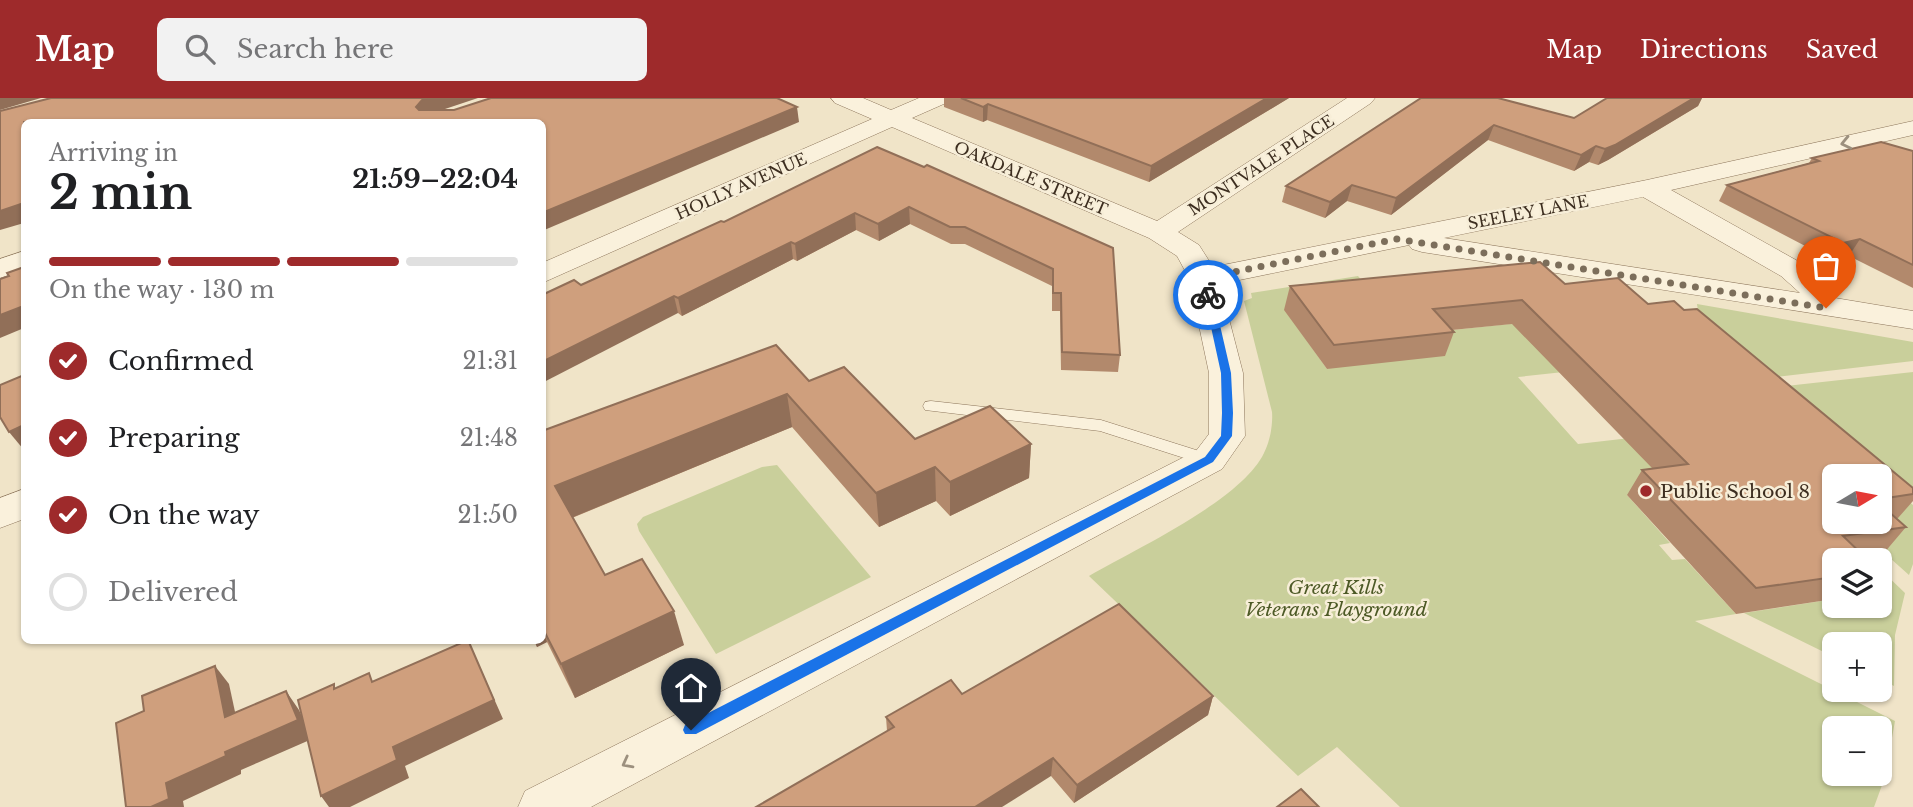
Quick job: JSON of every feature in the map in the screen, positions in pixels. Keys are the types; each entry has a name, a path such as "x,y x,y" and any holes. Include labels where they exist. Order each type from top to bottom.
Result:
{"street":[{"name":"OAKDALE STREET","path":"843,98 1159,232 1189,251 1204,278"},
{"name":"HOLLY AVENUE","path":"546,272 939,98"},
{"name":"MONTVALE PLACE","path":"1159,232 1363,98"},
{"name":"SEELEY LANE","path":"1204,278 1647,188 1913,128"},
{"path":"1647,188 1792,270 1807,282 1826,308"},
{"path":"1397,239 1913,320"},
{"path":"0,269 21,261"},
{"path":"542,807 1209,460 1227,436 1226,373 1204,278"},
{"path":"0,514 21,504"}],"lane":[{"path":"931,405 1101,426 1209,460"}],"green space":[{"name":"Great Kills Veterans Playground","path":"1358,276 1380,301 1285,310 1327,369 1424,333 1546,320 1601,368 1518,377 1578,444 1682,432 1734,481 1627,495 1670,543 1659,545 1672,560 1685,559 1736,614 1695,621 1822,684 1822,702 1857,702 1885,716 1822,716 1822,786 1882,786 1874,807 1400,807 1337,747 1298,776 1089,576 1211,506 1252,471 1264,453 1271,433 1272,412 1244,301 1252,298 1251,293"},
{"path":"1697,304 1913,342 1913,361 1775,377 1698,311"},
{"path":"1913,372 1913,489 1892,472 1892,464 1882,464 1786,386"},
{"path":"777,465 871,577 716,654 637,524 643,517 762,467"},
{"path":"1892,487 1913,505 1913,564 1909,575 1892,560 1892,548 1879,548 1863,534 1892,534"},
{"path":"1892,581 1905,593 1895,635 1894,686 1892,632 1822,632 1822,651 1744,613 1822,601 1822,618 1892,618"}],"building":[{"path":"51,98 427,98 416,107 419,110 454,110 491,98 777,98 797,107 546,211 546,119 21,119 21,204 0,211 0,111"},
{"path":"961,98 1267,98 1151,166 988,104 983,107"},
{"path":"1421,98 1498,98 1574,118 1607,98 1694,98 1615,145 1605,149 1596,146 1581,155 1494,125 1396,198 1352,185 1330,202 1286,186"},
{"path":"1881,142 1913,151 1913,265 1860,239 1843,243 1727,185 1819,161 1812,158"},
{"path":"877,147 924,167 927,165 1113,248 1120,355 1062,352 1061,293 1053,293 1053,269 965,227 950,227 909,207 878,224 855,213 678,298 674,296 546,360 546,293 574,280 581,285 721,221 724,222"},
{"path":"1540,262 1565,284 1618,278 1648,304 1674,301 1684,310 1697,309 1884,464 1822,464 1822,534 1857,534 1843,536 1856,548 1822,548 1822,579 1756,588 1642,470 1688,464 1522,300 1433,309 1454,332 1334,345 1290,286"},
{"path":"21,268 21,307 0,315 0,279 9,276 7,273"},
{"path":"776,345 809,381 844,367 915,439 990,406 1031,444 950,482 935,467 876,493 787,394 555,486 605,575 642,559 674,611 561,664 546,635 546,430"},
{"path":"21,376 21,426 9,432 0,417 0,385"},
{"path":"1892,471 1913,488 1913,494 1892,497"},
{"path":"1892,515 1906,527 1892,529"},
{"path":"1119,604 1213,696 1077,785 1053,758 975,807 756,807 894,727 886,717 951,680 962,694"},
{"path":"459,644 470,644 494,700 393,747 397,760 321,796 298,700 334,684 334,689 369,673 372,682"},
{"path":"215,666 225,717 286,691 298,720 225,752 226,756 166,783 169,799 151,807 126,807 116,723 144,711 142,696"},
{"path":"1301,789 1319,807 1277,807"}],"way so far":[{"path":"1208,295 1204,278 1397,239 1826,308"}],"place":[{"name":"Public School 8","path":"1646,491"}],"route":[{"path":"691,730 1209,460 1227,436 1227,413 1226,373 1208,295"}]}
